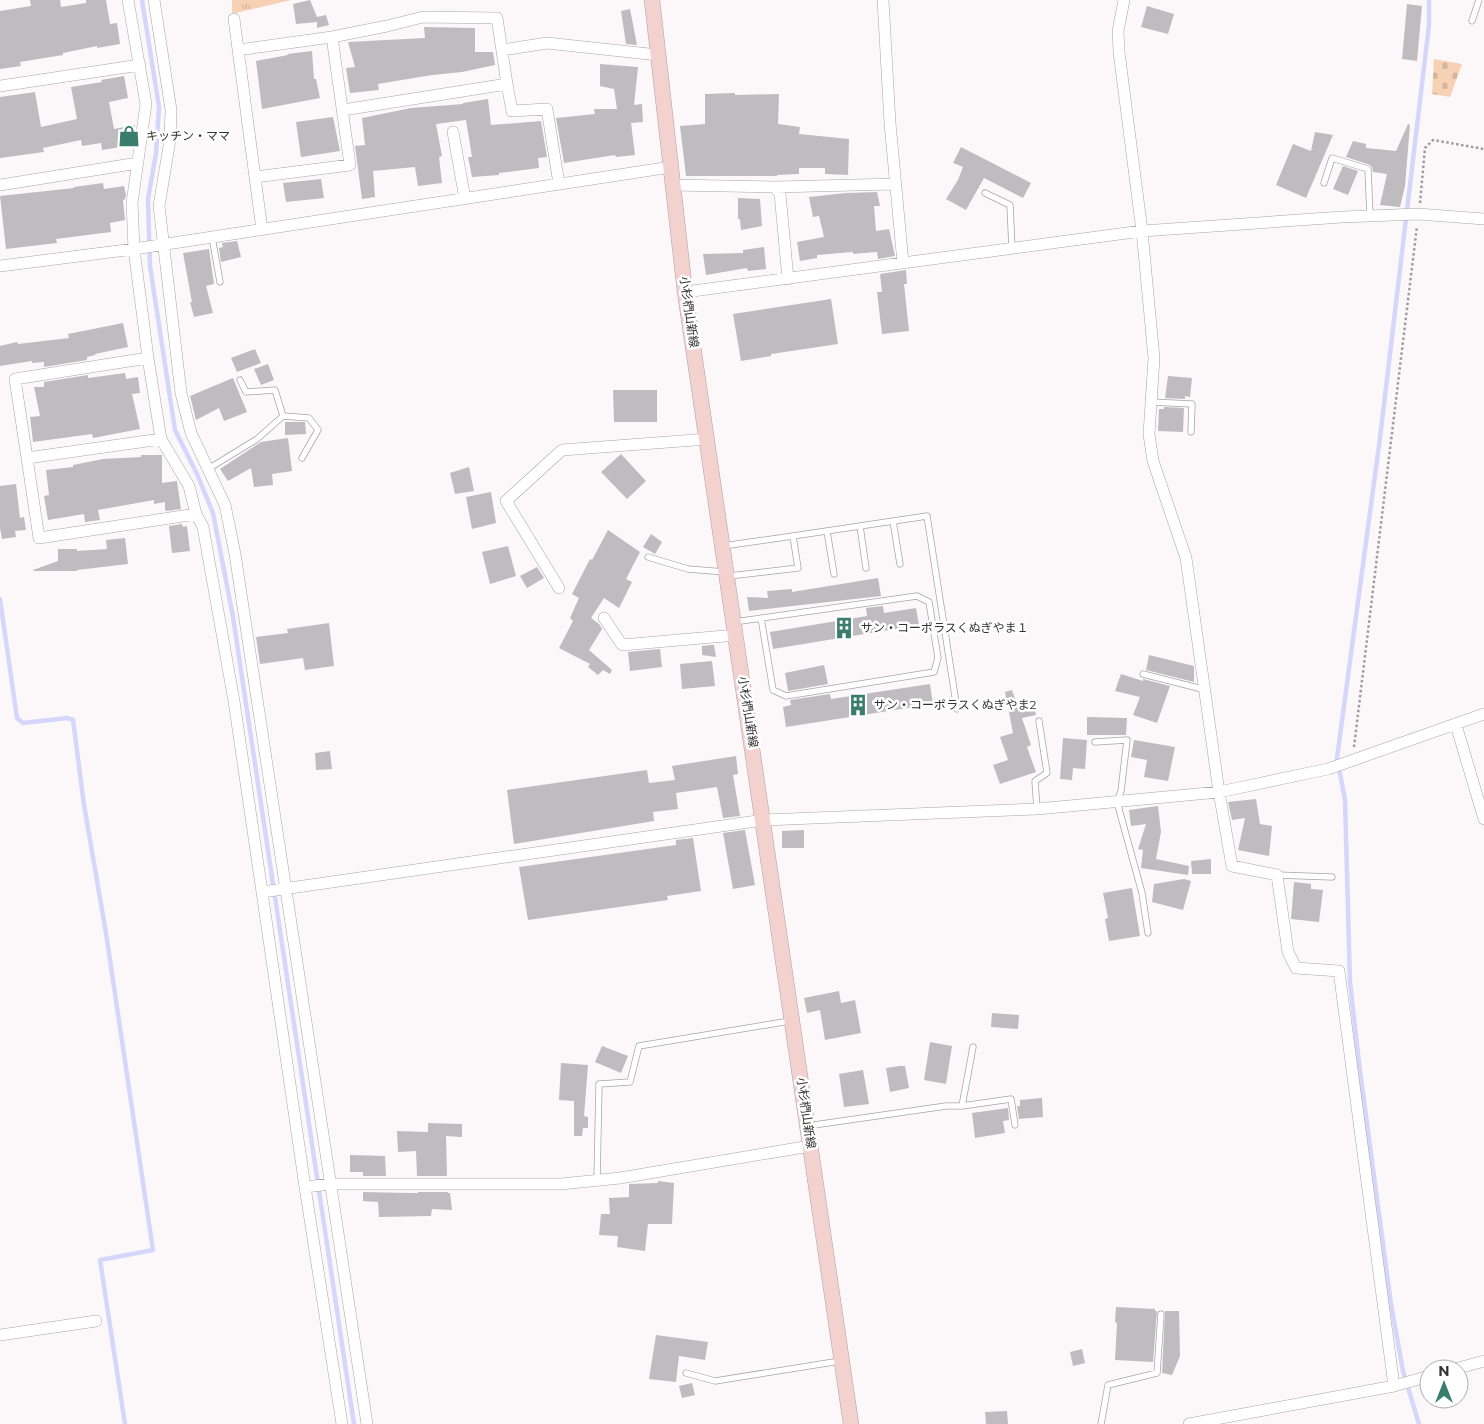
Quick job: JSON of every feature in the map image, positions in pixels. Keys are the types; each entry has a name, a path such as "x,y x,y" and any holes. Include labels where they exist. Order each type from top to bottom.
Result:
{"main road":[{"name":"小杉椚山新線","path":"652,0 686,292 851,1424"}],"street":[{"path":"128,0 146,104 132,204 134,249 148,358 161,439 189,486 196,514 203,527 234,701 342,1424"},
{"path":"154,0 172,110 170,140 158,206 181,393 191,433 225,505 235,554 367,1424"},
{"path":"883,0 890,122 903,263"},
{"path":"1124,0 1118,31 1119,52 1142,231 1154,358 1149,434 1154,461 1186,558 1219,792 1232,866 1277,875 1288,952 1296,968 1339,971 1394,1386"},
{"path":"238,50 332,37 423,17 498,18 512,111 547,109 559,184"},
{"path":"234,19 262,230"},
{"path":"255,177 350,165 332,37"},
{"path":"502,50 547,43 658,55"},
{"path":"0,86 140,65"},
{"path":"343,110 507,84"},
{"path":"453,132 465,199"},
{"path":"0,185 138,164"},
{"path":"0,266 163,245 671,167"},
{"path":"673,185 774,187 896,184"},
{"path":"774,187 780,194 788,279"},
{"path":"686,292 1142,231 1418,214 1484,219"},
{"path":"148,358 15,379 40,538 196,514"},
{"path":"27,458 161,439"},
{"path":"559,588 506,500 562,450 708,439"},
{"path":"604,618 622,645 735,628"},
{"path":"262,892 764,820 1036,809 1219,792 1328,769 1484,714"},
{"path":"1456,725 1484,819"},
{"path":"306,1186 330,1184 561,1184 620,1178 810,1146"},
{"path":"0,1336 96,1321"},
{"path":"1469,1365 1484,1361"},
{"path":"1189,1424 1394,1386 1419,1379"}],"lane":[{"path":"1472,21 1479,0"},
{"path":"1324,183 1332,158 1368,169 1370,216"},
{"path":"985,194 1010,205 1012,249"},
{"path":"212,237 220,282"},
{"path":"240,380 246,392 275,390 283,416"},
{"path":"1151,402 1192,404 1190,432"},
{"path":"208,469 256,439 283,416 309,418 318,430 302,458"},
{"path":"723,546 927,516 957,709"},
{"path":"893,521 900,564"},
{"path":"860,526 866,568"},
{"path":"827,531 834,574"},
{"path":"648,557 688,569 728,574 798,568 793,536"},
{"path":"735,628 761,618 918,596 928,602 938,658 934,672 786,696 773,690 761,618"},
{"path":"1143,674 1206,690"},
{"path":"1036,809 1035,781 1047,773 1039,721"},
{"path":"1095,742 1127,740 1121,791 1117,802 1142,893 1148,934"},
{"path":"1277,875 1332,877"},
{"path":"597,1181 599,1084 630,1082 640,1046 792,1021"},
{"path":"962,1106 973,1047"},
{"path":"807,1126 946,1106 962,1106 1011,1099 1015,1125"},
{"path":"1101,1424 1108,1385 1157,1373 1162,1314"},
{"path":"686,1373 715,1381 842,1360"}],"path":[{"path":"1352,761 1425,148 1433,140 1484,148"}],"green space":[{"path":"232,0 291,0 232,14"},
{"path":"1434,59 1462,64 1450,97 1432,94"}],"building":[{"path":"30,0 60,0 61,7 86,3 86,0 106,0 110,24 117,23 120,44 97,48 97,46 63,53 63,55 20,62 21,66 0,69 0,11 31,6"},
{"path":"310,0 317,17 326,15 329,25 317,28 317,22 296,24 293,4"},
{"path":"1407,4 1422,6 1417,61 1402,59"},
{"path":"1147,6 1174,14 1168,34 1141,27"},
{"path":"630,9 637,45 626,44 621,11"},
{"path":"424,27 475,28 475,52 493,52 495,65 462,72 378,84 379,90 350,93 346,68 355,67 348,42 425,38"},
{"path":"312,51 314,79 316,79 320,98 262,109 256,61"},
{"path":"600,64 638,67 634,105 642,104 643,122 631,123 635,155 616,157 615,155 564,163 556,118 595,114 594,109 617,109 614,89 600,86"},
{"path":"124,76 128,98 109,102 114,129 135,125 133,145 102,150 101,143 82,146 81,140 43,148 44,152 0,158 0,97 35,92 41,127 77,119 71,87"},
{"path":"735,93 735,95 779,94 778,124 800,127 799,134 849,139 848,175 825,174 825,168 799,168 799,174 777,176 686,176 680,126 705,124 705,94"},
{"path":"488,99 491,125 541,121 547,157 538,158 539,168 499,173 499,175 472,177 468,157 472,157 466,120 436,124 442,156 439,157 442,183 418,186 415,167 373,171 375,197 362,199 355,146 365,145 362,118 411,108 463,104"},
{"path":"333,117 340,151 301,157 296,122"},
{"path":"1408,124 1410,125 1405,186 1400,207 1380,205 1387,174 1373,172 1370,165 1346,157 1353,141 1366,144 1366,148 1396,151"},
{"path":"1315,132 1333,135 1306,198 1276,185 1293,144 1311,151"},
{"path":"961,147 1031,183 1023,198 984,178 966,210 946,199 958,180 963,167 953,163"},
{"path":"1343,166 1358,171 1348,195 1333,189"},
{"path":"321,179 324,198 286,202 283,183"},
{"path":"103,183 104,189 124,186 126,195 123,200 125,220 110,223 111,232 56,239 57,243 6,249 0,196"},
{"path":"877,192 880,206 874,206 876,231 889,229 895,256 878,259 877,252 853,254 853,252 817,255 817,258 800,261 797,242 824,237 819,216 813,217 809,197"},
{"path":"738,198 760,199 762,226 741,230 740,219 738,219"},
{"path":"237,241 241,257 221,262 219,248 223,247 222,243"},
{"path":"764,247 766,269 748,271 747,268 706,275 703,254 743,253 743,250"},
{"path":"209,249 214,284 206,286 213,313 194,317 183,253"},
{"path":"906,270 907,284 904,284 909,331 882,334 877,292 882,292 880,274"},
{"path":"831,299 838,344 771,354 771,356 741,361 733,314"},
{"path":"123,323 128,347 95,354 87,357 87,360 44,367 44,362 32,363 32,361 0,366 0,346 17,342 18,344 69,338 68,334"},
{"path":"255,349 261,363 237,372 231,358"},
{"path":"268,364 274,380 261,385 254,369"},
{"path":"125,373 126,379 138,377 140,393 132,394 140,429 93,438 92,434 33,442 30,417 40,416 34,387 44,387 44,382 88,375 88,378"},
{"path":"1168,376 1192,378 1190,397 1185,396 1185,399 1165,398"},
{"path":"233,378 247,412 224,421 219,408 196,420 190,396"},
{"path":"613,390 657,390 657,422 614,422"},
{"path":"1164,407 1184,408 1183,432 1158,431 1159,409 1164,409"},
{"path":"285,422 305,422 306,434 285,435"},
{"path":"288,438 292,471 272,474 273,485 254,487 251,468 228,481 220,469 261,442"},
{"path":"621,454 646,481 627,499 601,472"},
{"path":"141,455 162,455 162,483 177,481 181,509 167,511 165,510 165,502 154,504 154,500 98,510 100,520 85,522 84,514 48,520 44,496 49,495 46,470 73,467 73,465 103,459 141,457"},
{"path":"469,467 474,491 455,494 450,473"},
{"path":"16,484 20,518 24,517 26,530 15,531 16,537 2,539 0,528 0,486"},
{"path":"491,492 496,523 472,529 466,497"},
{"path":"182,524 183,527 187,526 190,551 172,553 169,526"},
{"path":"608,530 640,552 626,579 632,582 619,608 604,598 591,618 602,629 589,650 612,670 610,674 603,670 598,675 588,667 590,664 559,648 573,621 570,618 579,598 572,594"},
{"path":"651,534 662,542 655,554 643,547"},
{"path":"125,538 128,564 77,571 33,570 58,561 58,549 77,549 77,551 107,549 106,540"},
{"path":"508,546 516,576 490,584 482,552"},
{"path":"537,567 544,578 527,588 520,576"},
{"path":"878,578 881,596 749,611 747,597 768,598 767,591 792,589 792,592"},
{"name":"サン・コーポラスくぬぎやま１","path":"883,606 884,613 916,608 919,625 773,649 770,632 867,616 866,608"},
{"path":"329,623 334,666 305,670 303,658 260,664 256,637 288,633 287,629"},
{"path":"714,645 716,657 702,655 702,646"},
{"path":"660,649 662,667 630,671 628,652"},
{"path":"1149,655 1194,666 1194,682 1146,670"},
{"path":"712,661 715,686 682,689 680,664"},
{"path":"824,665 828,684 788,691 785,673"},
{"path":"1121,674 1143,681 1143,679 1170,686 1157,723 1133,715 1140,697 1115,691"},
{"name":"サン・コーポラスくぬぎやま2","path":"930,684 933,704 786,727 783,707 791,705 790,700 830,694 831,699"},
{"path":"1012,690 1016,702 1033,699 1036,715 1022,718 1031,745 1027,747 1036,772 1000,784 993,765 1008,760 1000,737 1013,733 1005,692"},
{"path":"1087,717 1127,718 1126,735 1087,735"},
{"path":"1063,738 1087,740 1085,769 1073,768 1072,780 1060,779"},
{"path":"1134,740 1175,747 1168,781 1144,777 1147,760 1131,757"},
{"path":"330,751 332,769 316,770 315,753"},
{"path":"736,756 738,774 733,775 740,816 723,818 717,787 676,793 678,809 653,812 654,821 514,844 507,790 647,770 649,783 675,780 672,766"},
{"path":"1256,799 1260,824 1272,826 1269,856 1238,850 1245,818 1232,820 1228,802"},
{"path":"1158,806 1161,832 1156,859 1189,866 1188,875 1141,868 1143,850 1138,849 1146,824 1131,826 1129,810"},
{"path":"745,830 755,885 733,889 723,833"},
{"path":"804,830 804,848 782,848 782,831"},
{"path":"693,838 701,891 667,896 668,900 528,920 519,867 676,845 676,840"},
{"path":"1211,859 1211,874 1192,874 1191,861"},
{"path":"1184,879 1191,881 1183,910 1152,902 1154,884"},
{"path":"1294,882 1311,884 1311,889 1323,890 1319,922 1291,919"},
{"path":"1132,888 1140,936 1109,941 1105,919 1108,918 1103,893"},
{"path":"839,991 841,1003 855,1000 861,1033 825,1040 820,1010 807,1013 804,998"},
{"path":"992,1013 1019,1015 1018,1029 991,1027"},
{"path":"930,1042 952,1046 946,1084 924,1080"},
{"path":"602,1046 628,1056 621,1073 595,1062"},
{"path":"561,1063 588,1065 584,1116 588,1117 588,1128 583,1128 582,1136 574,1136 574,1101 559,1100"},
{"path":"905,1066 909,1088 890,1092 886,1068"},
{"path":"863,1070 869,1104 844,1107 839,1074"},
{"path":"1042,1098 1043,1117 1019,1119 1017,1106 1020,1106 1020,1100"},
{"path":"1008,1108 1009,1120 1003,1121 1005,1133 975,1138 972,1113"},
{"path":"428,1123 462,1124 462,1137 446,1136 447,1176 417,1176 416,1151 398,1152 397,1131 428,1132"},
{"path":"350,1155 385,1156 386,1176 363,1176 363,1172 350,1172"},
{"path":"658,1181 674,1183 672,1224 648,1224 645,1251 617,1247 618,1236 599,1235 601,1214 610,1214 609,1198 629,1197 629,1184 658,1183"},
{"path":"363,1192 448,1192 450,1193 452,1210 432,1209 431,1216 379,1217 378,1202 363,1201"},
{"path":"1116,1307 1155,1309 1157,1311 1153,1362 1115,1360"},
{"path":"1165,1311 1179,1311 1180,1356 1172,1375 1162,1373"},
{"path":"656,1335 708,1342 705,1360 679,1356 676,1382 649,1379"},
{"path":"1082,1349 1085,1363 1073,1366 1070,1352"},
{"path":"692,1383 695,1395 682,1398 679,1386"},
{"path":"1007,1411 1008,1424 986,1424 985,1412"}],"waterway":[{"path":"142,0 159,107 156,153 148,199 150,266 175,430 197,474 213,513 233,617 354,1424"},
{"path":"1419,1424 1403,1371 1391,1304 1359,1063 1350,982 1345,800 1337,758 1380,438 1429,25 1429,0"},
{"path":"0,599 17,718 23,723 67,718 73,720 84,805 106,933 153,1250 100,1260 125,1424"}],"place":[{"name":"キッチン・ママ","path":"129,136"},
{"name":"サン・コーポラスくぬぎやま１","path":"844,628"},
{"name":"サン・コーポラスくぬぎやま2","path":"858,705"}]}
